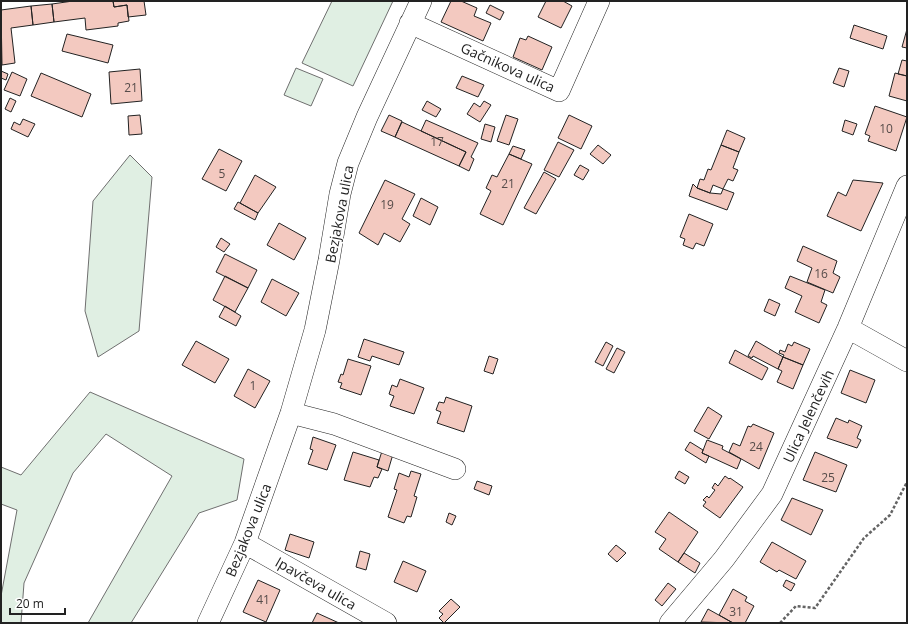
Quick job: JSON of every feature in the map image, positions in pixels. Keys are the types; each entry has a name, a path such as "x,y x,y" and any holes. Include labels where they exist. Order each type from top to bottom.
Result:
{"street":[{"name":"Bezjakova ulica","path":"208,623 245,542 291,413 315,330 340,194 348,163 421,1"},
{"name":"Gačnikova ulica","path":"410,23 560,91 599,1"},
{"name":"Ulica Jelenčevih","path":"670,623 724,559 772,494 848,328 907,186"},
{"path":"848,328 907,361"},
{"path":"291,413 334,424 455,469"},
{"name":"Ipavčeva ulica","path":"245,542 386,623"}],"path":[{"path":"780,623 796,606 815,608 864,538 890,515 907,482"}],"green space":[{"path":"332,1 393,1 353,86 302,63"},
{"path":"296,68 323,79 311,106 284,95"},
{"path":"130,155 152,177 139,331 98,357 85,311 93,201"},
{"path":"90,392 244,459 237,500 199,513 131,623 88,623 172,476 106,434 73,473 24,583 21,623 1,623 1,596 17,510 1,504 1,467 21,475"}],"building":[{"path":"73,1 113,1 114,7 127,5 129,21 118,23 118,26 86,30 85,18 54,22 52,4"},
{"path":"113,1 144,1 146,15 128,17 127,5 114,7"},
{"path":"451,1 461,1 477,8 474,16 491,23 483,41 441,22"},
{"path":"546,1 563,1 572,6 561,28 538,17"},
{"path":"52,4 54,22 33,25 31,6"},
{"path":"490,5 504,12 500,20 486,13"},
{"path":"31,6 33,25 11,28 15,63 2,65 1,10"},
{"path":"854,25 887,36 883,49 850,38"},
{"path":"907,29 907,48 902,47"},
{"path":"67,34 113,45 108,63 62,51"},
{"path":"528,36 552,47 542,70 513,57 520,38 526,40"},
{"path":"902,60 907,61 907,76 898,74"},
{"path":"839,68 849,71 844,87 833,83"},
{"path":"140,69 142,101 111,104 109,72"},
{"path":"1,71 8,74 6,80 1,78"},
{"path":"12,72 27,79 20,96 4,90"},
{"path":"41,73 91,94 82,117 31,96"},
{"path":"895,73 907,76 907,101 889,96"},
{"path":"462,76 484,85 478,97 456,88"},
{"path":"10,98 16,101 11,112 5,109"},
{"path":"427,101 441,109 436,117 422,110"},
{"path":"484,101 491,105 480,122 467,114 474,103 480,107"},
{"path":"875,106 907,117 896,151 868,141 870,136 865,134"},
{"path":"140,115 142,134 129,135 128,116"},
{"path":"389,115 402,121 395,137 381,131"},
{"path":"506,115 518,119 509,145 497,141"},
{"path":"569,115 592,126 581,149 558,138"},
{"path":"23,119 35,124 28,137 11,129 14,122 20,125"},
{"path":"426,120 478,143 471,157 474,159 469,171 459,166 466,152 421,131"},
{"path":"845,120 857,124 853,135 842,131"},
{"path":"402,122 466,152 459,166 395,137"},
{"path":"485,124 495,127 491,142 481,139"},
{"path":"727,130 745,138 739,152 721,145"},
{"path":"558,142 574,150 559,177 544,170"},
{"path":"598,145 611,155 603,164 590,154"},
{"path":"721,145 739,152 733,168 738,170 733,181 728,179 723,189 713,185 710,193 697,188 700,179 704,180 708,169 711,170"},
{"path":"513,146 525,150 521,159 509,154"},
{"path":"219,149 242,161 226,191 202,179"},
{"path":"509,154 532,164 503,225 480,214 491,191 486,188 492,175 497,177"},
{"path":"580,165 589,170 583,180 574,175"},
{"path":"544,172 556,179 536,214 524,208"},
{"path":"255,175 276,187 258,213 240,203"},
{"path":"385,180 415,194 402,219 410,224 400,242 384,233 378,245 359,233"},
{"path":"853,180 883,183 861,231 827,216 838,192 846,196"},
{"path":"693,184 697,188 710,193 721,194 723,189 734,193 727,210 689,196"},
{"path":"421,198 438,207 430,225 413,216"},
{"path":"238,202 258,213 255,220 234,209"},
{"path":"689,214 713,224 704,246 696,243 693,249 683,245 685,239 680,237"},
{"path":"279,223 306,238 294,260 267,245"},
{"path":"221,238 230,244 224,252 216,247"},
{"path":"803,246 837,261 833,273 840,277 833,293 807,282 812,268 797,261"},
{"path":"225,254 257,270 248,288 216,272"},
{"path":"225,276 248,288 235,312 213,300"},
{"path":"790,276 825,290 821,302 827,305 819,323 795,312 802,296 785,288"},
{"path":"272,279 299,293 286,316 261,302"},
{"path":"769,299 780,304 775,316 764,311"},
{"path":"225,306 241,316 236,326 219,317"},
{"path":"364,339 404,352 399,365 372,356 370,361 358,357"},
{"path":"196,341 229,359 215,383 182,365"},
{"path":"756,341 783,357 778,369 753,356 752,358 748,356"},
{"path":"606,342 613,346 603,366 595,362"},
{"path":"794,342 810,349 803,365 783,357 784,355 779,353 780,350 785,352 788,344 792,346"},
{"path":"617,348 625,352 614,373 606,369"},
{"path":"735,350 768,368 762,380 729,363"},
{"path":"489,356 498,359 493,374 484,371"},
{"path":"783,357 803,365 793,389 777,382 782,371 778,369"},
{"path":"348,359 371,366 361,395 340,388 342,383 338,382 341,374 343,375"},
{"path":"248,369 270,381 255,408 234,396"},
{"path":"850,370 875,380 866,403 841,393"},
{"path":"400,379 424,388 414,414 390,406 394,396 389,394 392,385 397,387"},
{"path":"446,397 472,406 464,432 437,423 441,412 436,410 439,402 444,403"},
{"path":"708,407 722,416 709,439 694,431"},
{"path":"836,418 848,423 849,420 862,426 857,438 861,440 857,448 827,438"},
{"path":"753,424 774,433 759,469 729,452 733,443 740,446 748,426 751,427"},
{"path":"313,437 336,445 327,470 308,464 313,450 310,449"},
{"path":"707,440 723,446 722,449 741,459 737,469 702,453"},
{"path":"690,442 703,450 702,453 709,456 706,463 685,450"},
{"path":"382,451 393,454 388,471 377,467"},
{"path":"353,452 379,460 377,467 382,469 378,478 374,477 370,487 344,480"},
{"path":"815,452 847,465 836,492 803,480"},
{"path":"411,471 421,474 414,496 417,497 411,517 407,516 404,523 388,517 397,490 394,489 399,473 409,477"},
{"path":"679,471 689,477 685,484 675,478"},
{"path":"725,476 743,487 720,518 703,506 706,502 703,500 707,496 709,498 715,490 712,488 715,483 718,486"},
{"path":"477,481 492,486 489,495 474,489"},
{"path":"792,498 823,510 811,535 781,520"},
{"path":"669,512 698,532 678,562 659,549 666,539 655,532"},
{"path":"449,513 456,516 452,525 446,522"},
{"path":"290,534 314,542 309,558 285,550"},
{"path":"772,542 806,561 796,579 779,570 777,572 760,562"},
{"path":"616,545 626,553 617,562 608,554"},
{"path":"360,551 370,554 366,570 356,567"},
{"path":"684,553 700,563 695,573 678,562"},
{"path":"403,561 426,571 417,592 394,582"},
{"path":"258,580 280,590 266,622 243,612"},
{"path":"786,580 795,584 791,591 783,586"},
{"path":"668,583 676,589 662,606 655,600"},
{"path":"733,589 747,597 745,601 754,606 745,623 733,623 719,615"},
{"path":"451,599 460,607 444,623 439,618 443,614 439,611"},
{"path":"708,609 733,623 701,622"},
{"path":"317,613 339,623 312,623"}]}
